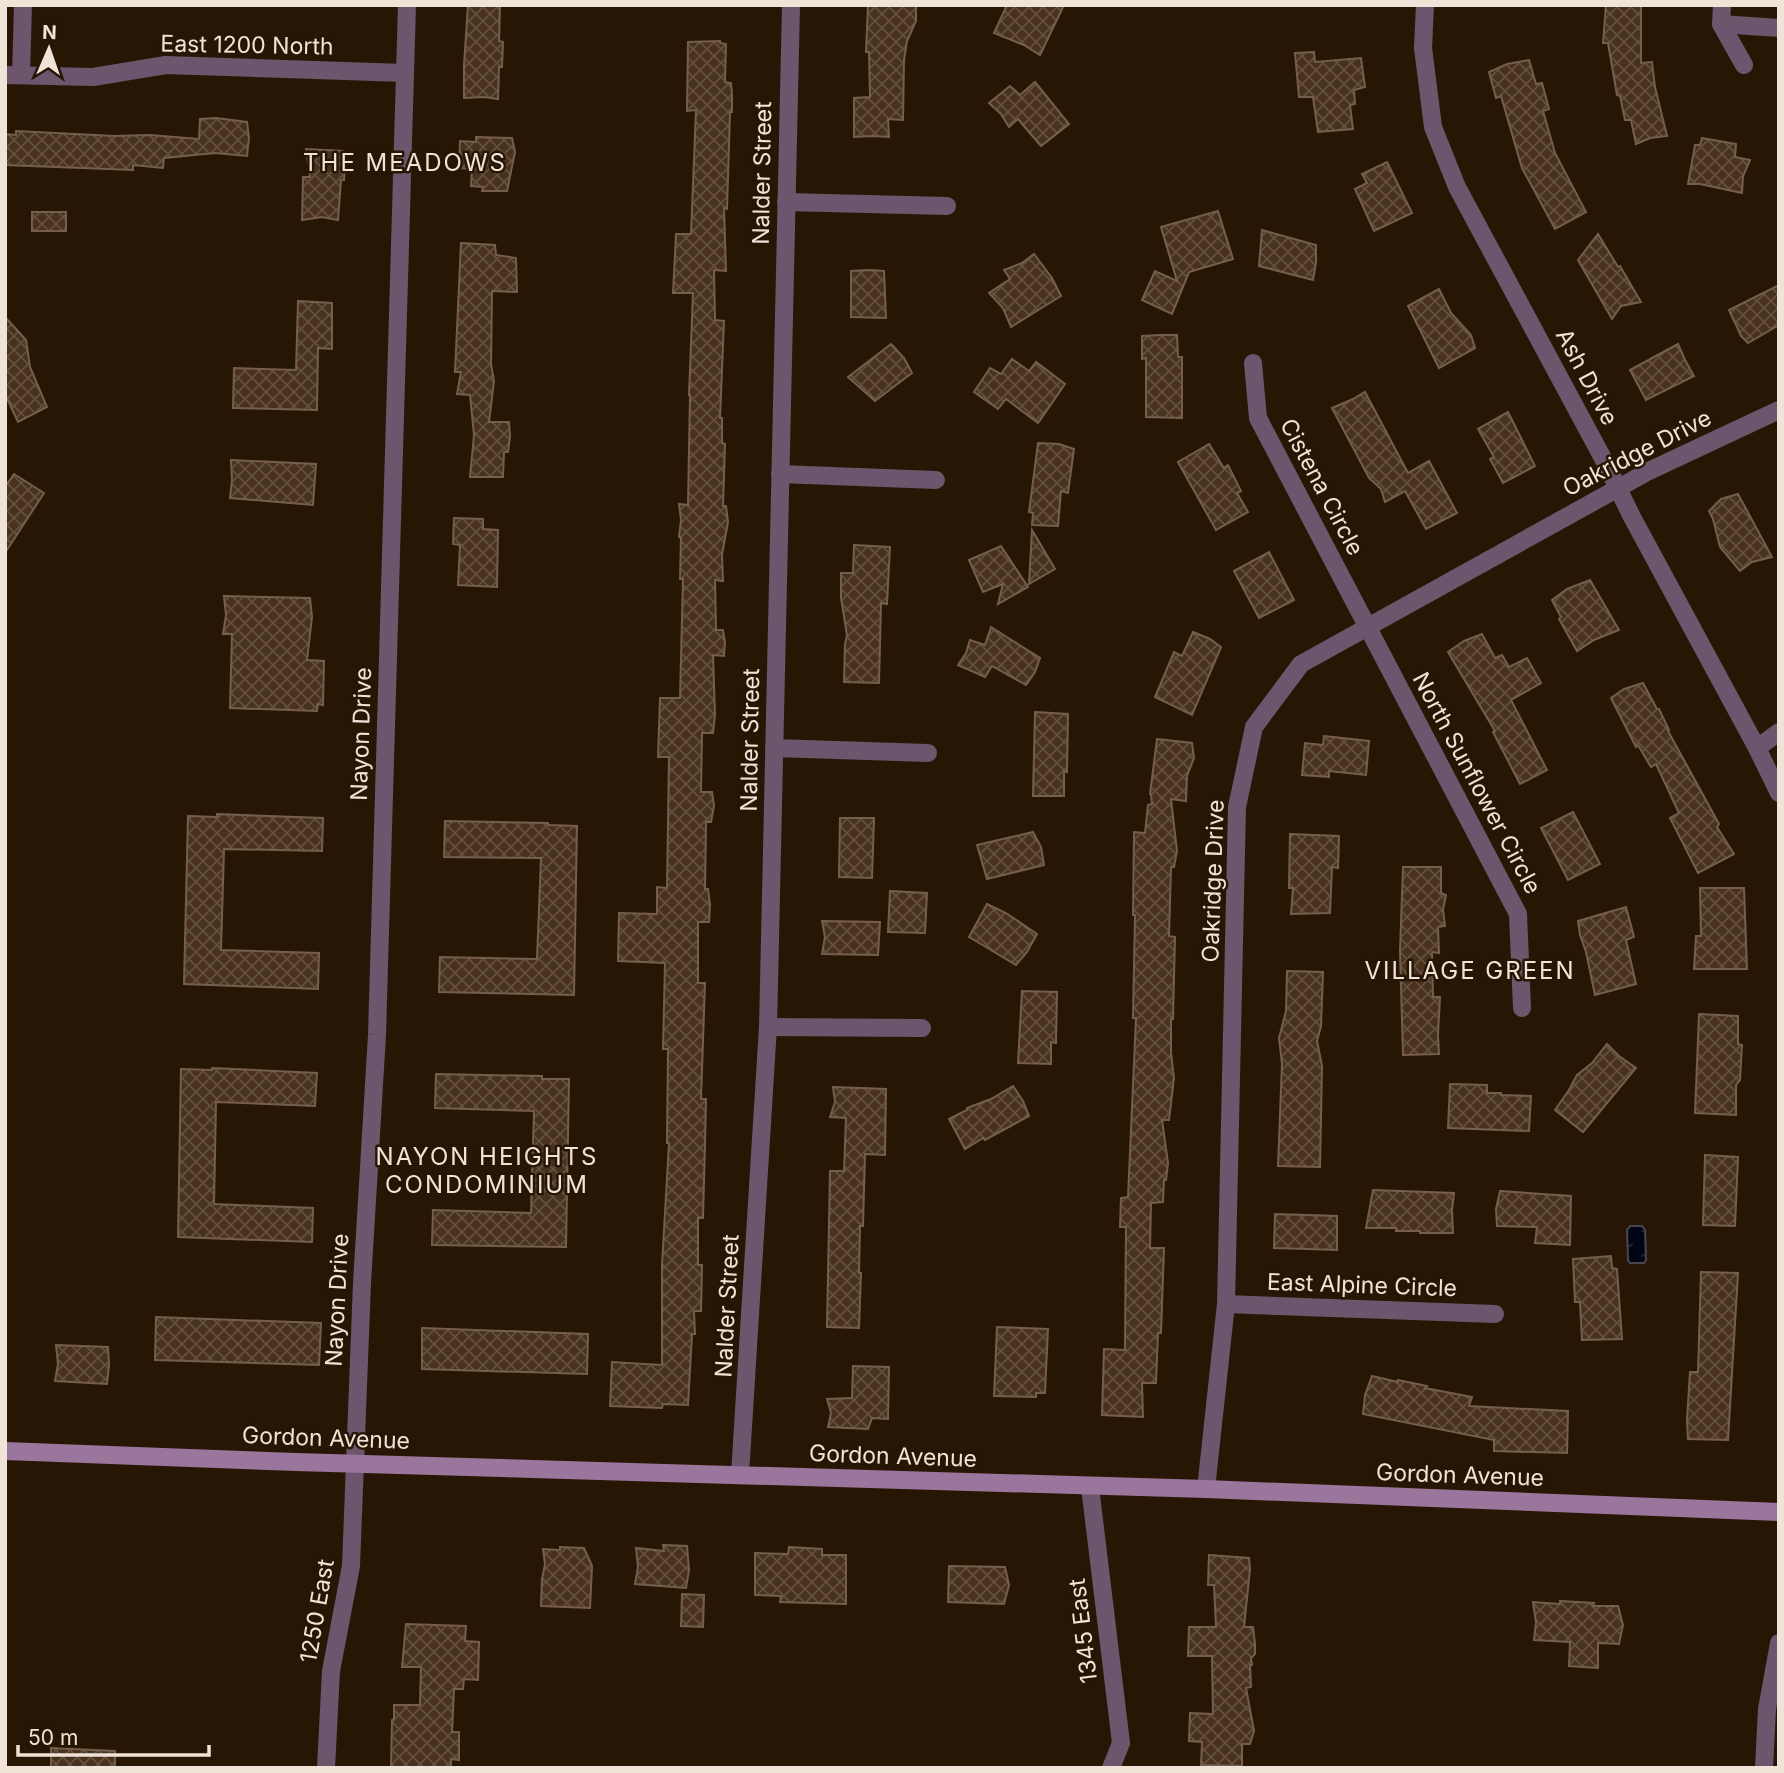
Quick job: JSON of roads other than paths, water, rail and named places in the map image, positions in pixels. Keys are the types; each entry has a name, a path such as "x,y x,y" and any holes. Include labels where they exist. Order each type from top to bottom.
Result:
{"main road":[{"name":"Gordon Avenue","path":"5,1451 1206,1489 1779,1512"}],"street":[{"path":"13,75 23,5"},
{"name":"Nayon Drive","path":"355,1463 362,1283 377,1035 407,5"},
{"name":"Nalder Street","path":"740,1475 768,1027 791,5"},
{"name":"Ash Drive","path":"1425,5 1423,48 1433,127 1457,187 1779,793"},
{"path":"1722,5 1721,24 1744,65"},
{"path":"1721,24 1779,28"},
{"name":"East 1200 North","path":"13,75 93,77 166,65 405,73"},
{"path":"786,202 947,206"},
{"name":"Cistena Circle","path":"1253,363 1258,418 1368,628"},
{"name":"Oakridge Drive","path":"1206,1489 1226,1304 1237,807 1254,727 1301,664 1649,471 1779,410"},
{"path":"780,474 936,480"},
{"name":"North Sunflower Circle","path":"1368,628 1518,914 1522,1008"},
{"path":"1757,748 1779,732"},
{"path":"774,748 928,753"},
{"path":"768,1027 922,1028"},
{"name":"East Alpine Circle","path":"1226,1304 1495,1314"},
{"name":"1250 East","path":"326,1768 331,1671 351,1566 355,1463"},
{"name":"1345 East","path":"1090,1487 1121,1743 1111,1768"},
{"path":"1764,1768 1767,1709 1779,1643"}],"water":[{"path":"1630,1226 1642,1226 1645,1230 1644,1263 1630,1263 1628,1260 1627,1230"}],"district":[{"name":"THE MEADOWS","path":"405,162"},
{"name":"VILLAGE GREEN","path":"1470,970"},
{"name":"NAYON HEIGHTS CONDOMINIUM","path":"487,1170"}]}
